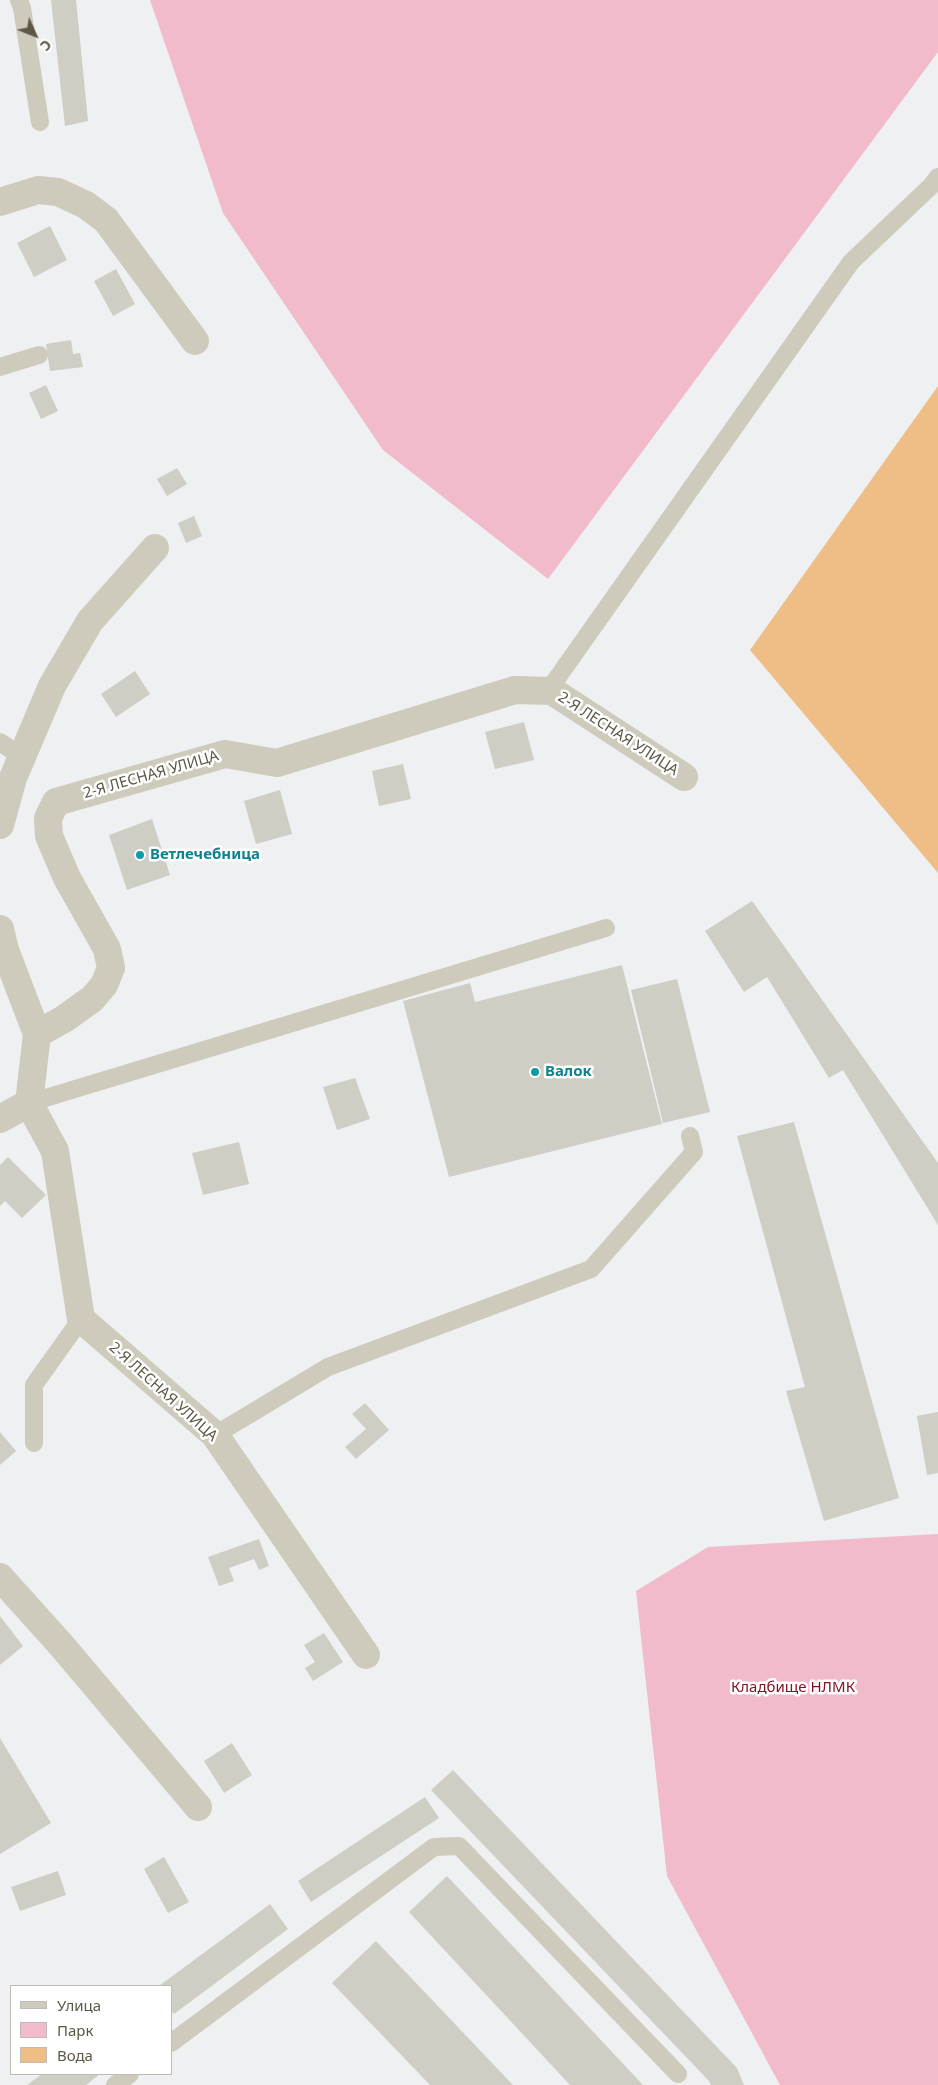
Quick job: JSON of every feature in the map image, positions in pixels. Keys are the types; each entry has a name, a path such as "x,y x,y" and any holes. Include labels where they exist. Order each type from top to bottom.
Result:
{"street":[{"path":"0,202 38,190 58,192 86,205 106,220 195,341"},
{"path":"0,825 13,778 11,750 52,686 90,620 155,548"},
{"name":"2-Я ЛЕСНАЯ УЛИЦА","path":"37,1034 64,1020 92,999 104,985 111,968 108,949 67,878 49,836 48,818 56,802 225,754 277,763 515,690 552,692 684,777"},
{"path":"0,929 5,950 37,1034 29,1103 55,1152 81,1319"},
{"path":"0,1118 29,1103"},
{"name":"2-Я ЛЕСНАЯ УЛИЦА","path":"81,1319 216,1435 366,1655"},
{"path":"0,1577 62,1646 198,1807"}],"lane":[{"path":"19,0 22,8 40,122"},
{"path":"548,691 851,262 932,185 938,177"},
{"path":"0,367 39,356"},
{"path":"29,1103 606,928"},
{"path":"216,1435 328,1367 591,1269 694,1152 690,1136"},
{"path":"34,1443 34,1385 81,1319"},
{"path":"172,2042 434,1847 459,1846 678,2074"},
{"path":"115,2085 129,2075"}],"green space":[{"path":"150,0 938,0 938,52 548,579 383,450 223,213"},
{"name":"Кладбище НЛМК","path":"938,1534 938,2085 780,2085 667,1876 636,1591 708,1547"}],"water":[{"path":"938,386 938,873 750,650"}],"building":[{"path":"51,0 76,0 88,121 65,126"},
{"path":"50,226 67,260 34,277 17,243"},
{"path":"116,269 135,304 113,316 94,281"},
{"path":"71,340 73,354 80,353 83,367 50,371 46,344"},
{"path":"46,385 58,411 41,419 29,393"},
{"path":"177,468 187,484 167,496 157,479"},
{"path":"194,516 202,536 186,543 178,523"},
{"path":"135,671 150,694 116,717 101,694"},
{"path":"524,722 534,760 495,769 485,732"},
{"path":"403,764 411,799 379,806 372,771"},
{"path":"280,790 292,834 256,844 244,801"},
{"name":"Ветлечебница","path":"152,819 170,875 127,890 109,835"},
{"path":"752,901 938,1163 938,1225 843,1070 829,1078 767,977 744,992 705,931"},
{"name":"Валок","path":"622,965 662,1124 449,1177 403,1001 470,983 475,1002"},
{"path":"677,979 710,1112 663,1123 631,990"},
{"path":"355,1078 370,1119 337,1130 323,1087"},
{"path":"794,1122 899,1498 824,1521 786,1391 805,1387 737,1136"},
{"path":"239,1142 249,1184 203,1195 192,1153"},
{"path":"8,1157 46,1195 22,1218 5,1201 0,1206 0,1165"},
{"path":"365,1403 389,1430 356,1459 345,1447 366,1429 352,1414"},
{"path":"938,1412 938,1473 927,1475 917,1416"},
{"path":"0,1432 16,1451 0,1465"},
{"path":"259,1539 269,1566 259,1570 254,1559 229,1568 234,1581 219,1586 208,1557"},
{"path":"0,1616 23,1646 0,1665"},
{"path":"324,1633 343,1662 313,1681 305,1668 315,1662 304,1645"},
{"path":"0,1738 51,1823 0,1854"},
{"path":"232,1743 252,1775 224,1793 204,1761"},
{"path":"453,1770 737,2068 744,2085 711,2085 431,1790"},
{"path":"425,1797 439,1818 311,1902 298,1881"},
{"path":"164,1857 189,1902 168,1913 144,1869"},
{"path":"58,1871 66,1895 20,1911 11,1887"},
{"path":"447,1876 643,2085 570,2085 409,1912"},
{"path":"270,1904 288,1929 174,2014 172,2011 172,1985 160,1985"},
{"path":"376,1941 513,2085 430,2085 332,1983"},
{"path":"41,2075 99,2075 86,2085 27,2085"}],"place":[{"name":"Ветлечебница","path":"140,855"},
{"name":"Валок","path":"535,1072"}]}
